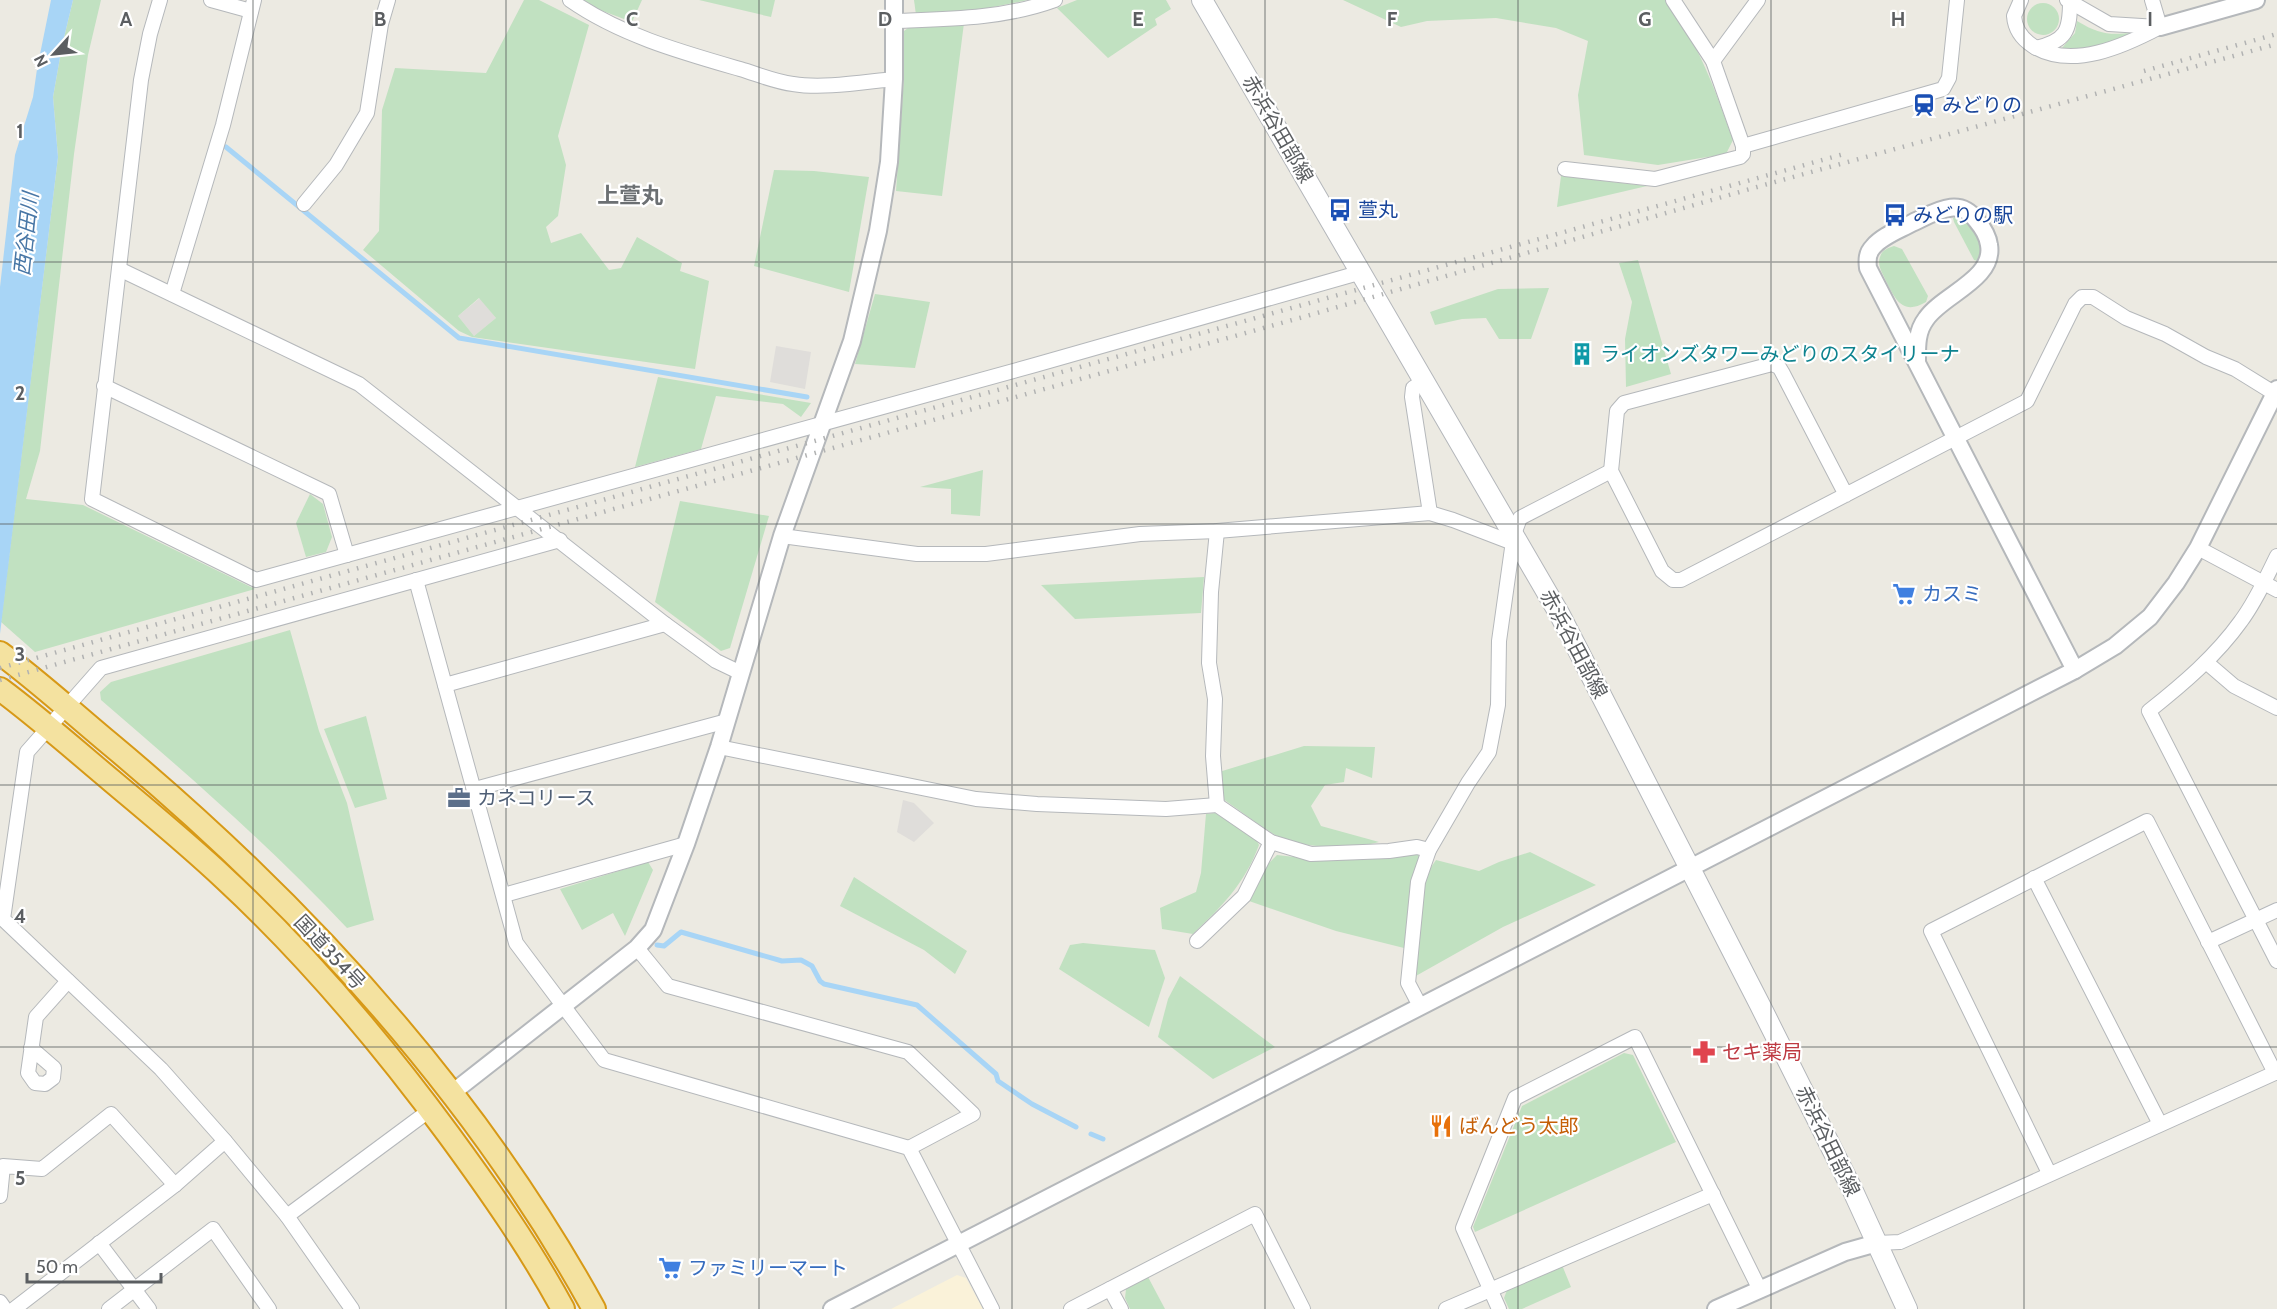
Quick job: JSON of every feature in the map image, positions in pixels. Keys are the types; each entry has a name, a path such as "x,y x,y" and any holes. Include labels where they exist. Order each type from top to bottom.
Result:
{"highway":[{"name":"国道354号","path":"4,656 173,796 350,970 452,1093 531,1204 594,1309"},
{"name":"国道354号","path":"2,690 49,727 226,880 288,942 368,1032 430,1110 514,1227 563,1309"}],"main road":[{"name":"赤浜谷田部線","path":"1203,0 1362,272 1513,539 1560,615 1690,867 1877,1242 1907,1309"}],"street":[{"path":"160,0 150,34 141,80 92,499 256,580 1362,272"},
{"path":"172,294 223,124 253,6 211,0"},
{"path":"304,204 336,165 367,113 381,24 388,0"},
{"path":"570,0 592,15 687,54 792,84 813,86 894,79"},
{"path":"452,1093 637,948 653,930 686,844 719,747 782,536 852,340 872,264 889,162 894,79 894,0"},
{"path":"894,21 1008,14 1055,0"},
{"path":"1565,169 1655,179 1740,157 1743,154 1743,146 1713,61 1673,0"},
{"path":"1713,61 1758,0"},
{"path":"1743,146 1942,89 1949,78 1957,0"},
{"path":"2021,0 2015,11 2014,24 2025,40 2036,48 2058,57 2075,57 2132,42 2160,27 2256,0"},
{"path":"2152,0 2160,27"},
{"path":"2036,48 2053,44 2063,36 2070,25 2068,1"},
{"path":"2068,1 2109,24 2160,27"},
{"path":"1917,363 1918,333 1926,318 1973,280 1986,265 1989,246 1981,226 1973,215 1956,206 1942,209 1889,235 1872,247 1867,258 1868,268 2075,670"},
{"path":"118,268 359,384 665,624 716,661 741,673"},
{"path":"832,1309 2075,670 2115,646 2150,617 2176,583 2198,548 2276,393 2235,369 2206,357 2165,334 2126,318 2089,296 2082,297 2075,304 2027,401 1846,495 1681,580 1673,580 1662,571 1611,471 1617,411 1624,403 1772,364 1779,367 1782,372 1846,495"},
{"path":"1889,309 1914,318 1926,318"},
{"path":"1424,381 1413,388 1412,397 1430,513"},
{"path":"104,386 329,494 347,555"},
{"path":"1420,1006 1408,983 1418,882 1429,850 1489,752 1498,705 1499,641 1513,539 1520,518 1611,471"},
{"path":"782,536 917,554 941,555 1011,552 1140,534 1217,531 1430,513 1513,539"},
{"path":"1217,531 1211,592 1209,663 1215,699 1213,756 1217,805"},
{"path":"352,1309 287,1216 225,1141 160,1069 3,919 27,753 101,668 560,540"},
{"path":"2198,548 2277,590"},
{"path":"2277,556 2240,622 2206,662 2149,711 2277,961"},
{"path":"416,580 516,943 604,1060 909,1148 973,1114 908,1052 668,986 637,948"},
{"path":"446,685 665,624"},
{"path":"2206,662 2234,686 2277,708"},
{"path":"474,789 727,721"},
{"path":"719,747 976,799 1166,809 1217,805 1271,842 1311,854 1389,851 1417,847 1429,850"},
{"path":"1716,1309 1845,1252 1877,1242 1900,1242 2276,1072 2147,821 1931,931 2049,1173"},
{"path":"1197,941 1244,896 1271,842"},
{"path":"504,895 686,844"},
{"path":"2034,878 2160,1124"},
{"path":"2208,942 2277,910"},
{"path":"31,1048 36,1017 68,981"},
{"path":"1499,1309 1463,1228 1515,1098 1635,1037 1760,1290"},
{"path":"287,1216 430,1110"},
{"path":"0,1196 3,1166 42,1169 111,1114 175,1185"},
{"path":"14,1309 175,1185 225,1141"},
{"path":"909,1148 992,1309"},
{"path":"1446,1309 1713,1194"},
{"path":"1071,1309 1255,1214 1303,1309"},
{"path":"110,1309 213,1229 269,1309"},
{"path":"99,1243 149,1309"},
{"path":"1110,1289 1121,1309"},
{"path":"0,1302 5,1309"}],"shaded area":[{"path":"480,298 496,318 474,336 458,316"},
{"path":"776,346 811,352 805,389 770,382"},
{"path":"903,800 914,803 934,823 914,842 897,832"},
{"path":"957,1275 966,1278 983,1309 891,1309"}],"green space":[{"path":"73,0 101,0 88,55 74,154 40,451 26,499 83,505 255,589 35,652 1,622 58,157 53,97"},
{"path":"524,0 539,0 589,25 558,136 566,165 558,216 546,227 551,243 581,233 609,270 621,268 637,237 682,263 680,271 709,281 695,369 472,337 459,331 363,250 379,231 382,110 395,68 486,73","holes":["479,298 496,318 474,336 458,316"]},
{"path":"582,0 642,0 632,22 592,7"},
{"path":"699,0 775,0 771,17"},
{"path":"914,0 1028,0 988,8 916,15"},
{"path":"1077,0 1166,0 1171,9 1155,19 1157,25 1108,58 1057,8"},
{"path":"1343,0 1666,0 1697,51 1733,140 1726,154 1658,165 1584,155 1578,95 1588,41 1556,28 1496,18 1427,21 1401,27"},
{"path":"2043,3 2055,7 2059,19 2055,31 2043,35 2031,31 2027,19 2031,7"},
{"path":"2077,21 2103,33 2132,33 2133,36 2085,51 2062,48 2075,33"},
{"path":"964,23 942,196 896,191 904,78 904,31 908,28"},
{"path":"774,170 814,171 869,177 849,292 754,266"},
{"path":"1561,176 1647,186 1557,207"},
{"path":"1958,216 1977,235 1981,248 1978,261 1974,260 1954,222 1953,218"},
{"path":"1894,246 1902,249 1928,296 1926,302 1918,306 1905,306 1900,303 1881,271 1879,263 1882,253"},
{"path":"1638,260 1671,374 1626,387 1625,339 1632,302 1619,263"},
{"path":"1549,288 1531,339 1499,339 1486,318 1462,319 1435,325 1430,312 1498,289"},
{"path":"875,294 930,302 915,368 855,364"},
{"path":"658,377 811,403 801,417 783,404 716,396 701,449 635,467"},
{"path":"983,470 980,516 951,514 951,489 920,487"},
{"path":"310,494 323,504 332,537 326,552 306,557 296,523"},
{"path":"680,501 769,516 730,648 721,651 655,602"},
{"path":"1204,577 1201,613 1075,619 1041,585"},
{"path":"290,630 319,731 347,803 374,920 347,928 258,839 101,700 100,692 111,682"},
{"path":"366,716 387,799 355,808 324,729"},
{"path":"1304,746 1375,747 1372,778 1346,768 1344,782 1325,785 1311,806 1321,826 1379,842 1356,846 1327,846 1287,840 1270,832 1223,799 1219,772"},
{"path":"1215,813 1256,839 1259,845 1253,859 1231,894 1193,934 1162,929 1160,908 1196,892 1201,873 1206,814"},
{"path":"1530,852 1596,885 1503,927 1414,977 1423,879 1436,860 1479,871"},
{"path":"1418,854 1420,859 1412,879 1404,948 1336,931 1249,901 1268,864 1277,855 1348,860"},
{"path":"648,862 653,870 625,936 613,913 582,930 560,889"},
{"path":"854,877 967,951 955,974 924,950 840,906"},
{"path":"1083,943 1155,950 1165,978 1149,1027 1059,969 1070,945"},
{"path":"1180,976 1275,1047 1213,1079 1158,1037 1168,999"},
{"path":"1624,1053 1633,1055 1676,1142 1475,1232 1473,1227 1522,1106"},
{"path":"1562,1265 1571,1287 1522,1309 1509,1309 1504,1298 1507,1290"},
{"path":"1148,1277 1165,1309 1130,1309 1125,1298 1126,1289"}],"water":[{"name":"西谷田川","path":"51,0 73,0 53,97 58,157 0,634 0,287 15,155 33,97"}],"waterway":[{"path":"226,147 459,338 807,397"},
{"path":"657,945 664,946 681,932 782,961 801,960 812,966 824,984 917,1005 996,1074 998,1081 1032,1104 1076,1127"},
{"path":"1091,1134 1103,1139"}],"railway":[{"path":"2144,71 2277,34"},
{"path":"0,680 1303,317 1764,185 2277,44"},
{"path":"0,668 1844,154"}],"place":[{"name":"みどりの","path":"1924,105"},
{"name":"萱丸","path":"1340,210"},
{"name":"みどりの駅","path":"1895,215"},
{"name":"ライオンズタワーみどりのスタイリーナ","path":"1582,354"},
{"name":"カスミ","path":"1904,594"},
{"name":"カネコリース","path":"459,798"},
{"name":"セキ薬局","path":"1704,1052"},
{"name":"ばんどう太郎","path":"1441,1126"},
{"name":"ファミリーマート","path":"670,1268"}],"district":[{"name":"上萱丸","path":"630,195"}]}
